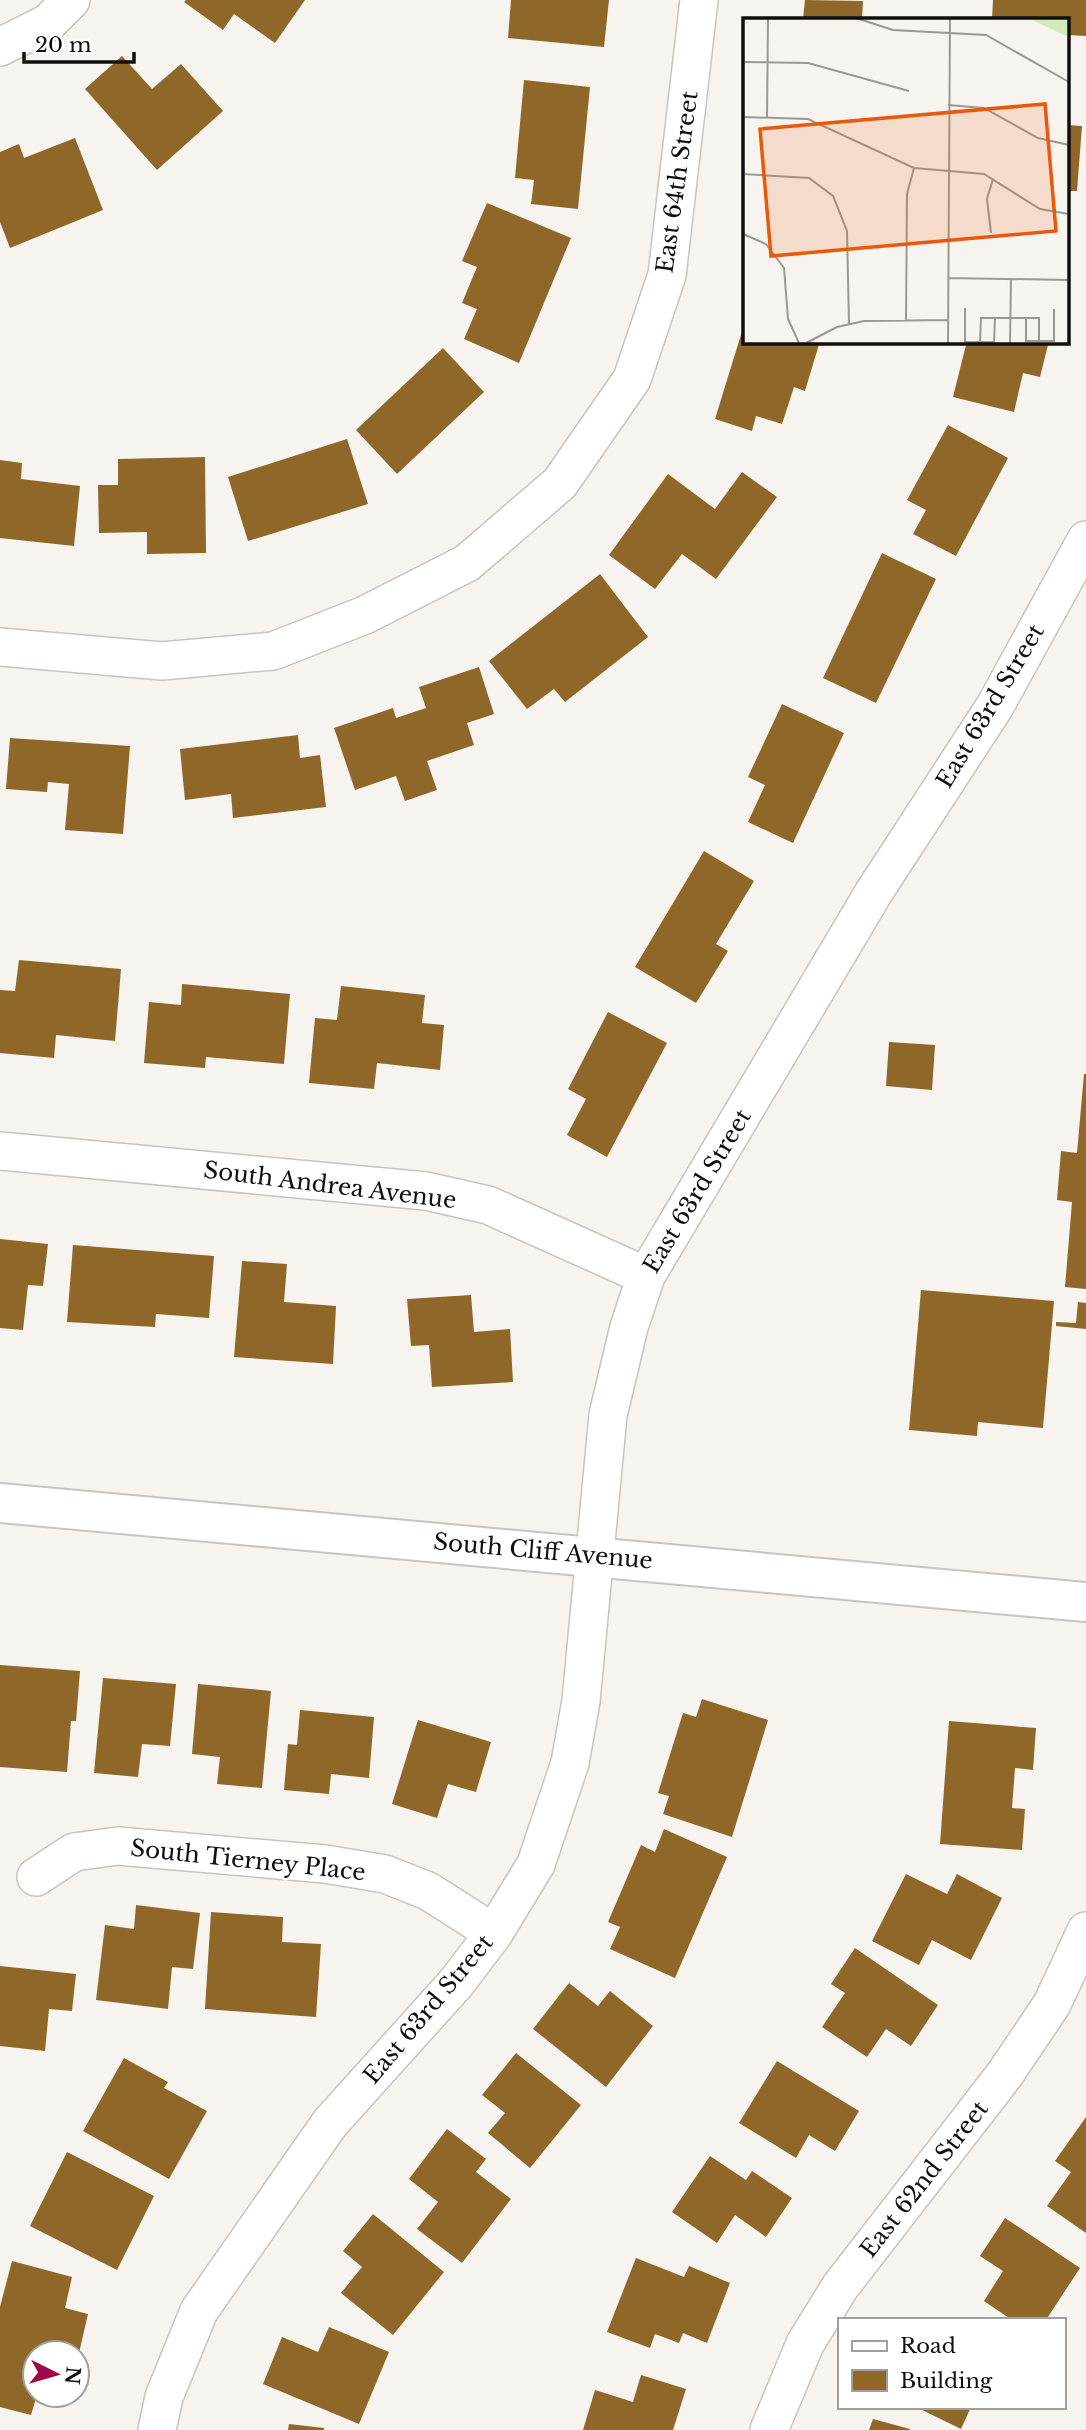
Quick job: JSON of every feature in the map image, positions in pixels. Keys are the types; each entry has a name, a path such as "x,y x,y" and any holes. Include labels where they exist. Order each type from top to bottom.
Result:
{"main road":[{"name":"South Cliff Avenue","path":"0,1503 1086,1602"}],"street":[{"path":"0,47 48,23 71,0"},
{"name":"East 64th Street","path":"0,647 162,661 273,651 365,615 467,563 560,483 632,379 667,275 699,0"},
{"name":"East 63rd Street","path":"157,2430 164,2398 199,2311 330,2123 457,1982 494,1933 536,1864 570,1763 581,1701 608,1415 629,1327 646,1276 874,892 995,706 1086,540"},
{"name":"South Andrea Avenue","path":"0,1151 426,1191 488,1205 646,1276"},
{"name":"South Tierney Place","path":"36,1877 74,1852 118,1846 325,1864 385,1874 428,1891 494,1933"},
{"name":"East 62nd Street","path":"769,2430 805,2344 840,2287 1005,2074 1052,2004 1086,1931"}],"building":[{"path":"305,0 275,43 234,14 223,30 184,2"},
{"path":"511,0 609,0 604,47 508,38"},
{"path":"805,0 863,1 862,18 803,18"},
{"path":"993,0 1086,0 1086,36 1068,35 1068,18 992,18"},
{"path":"122,56 152,89 181,64 223,111 157,170 85,89"},
{"path":"524,80 590,87 578,209 531,204 534,180 515,178"},
{"path":"1068,125 1082,126 1077,191 1068,191"},
{"path":"75,138 103,210 10,248 0,222 0,152 19,144 24,158"},
{"path":"487,203 571,238 519,363 464,339 477,309 462,303 477,267 462,261"},
{"path":"743,328 743,343 819,343 805,391 794,387 782,424 756,416 752,431 715,419"},
{"path":"966,343 1048,343 1040,377 1023,373 1014,412 953,397"},
{"path":"443,348 484,392 397,474 356,430"},
{"path":"948,425 1008,458 956,556 913,534 926,510 907,500"},
{"path":"347,439 368,504 248,541 228,477"},
{"path":"205,457 206,553 147,554 147,532 99,533 98,485 118,485 118,459"},
{"path":"0,460 22,463 21,479 80,486 74,546 0,538"},
{"path":"742,472 777,497 716,579 682,554 655,589 609,555 668,474 715,509"},
{"path":"882,553 936,579 876,703 823,678"},
{"path":"600,574 648,637 565,702 554,689 527,709 489,661"},
{"path":"479,667 494,714 467,723 474,745 427,761 437,790 405,801 396,776 355,790 334,728 393,708 396,718 426,708 419,687"},
{"path":"782,704 844,733 793,843 748,822 765,785 748,777"},
{"path":"298,735 300,758 320,755 326,807 233,818 231,794 185,800 180,749"},
{"path":"10,738 130,746 123,834 65,830 69,784 48,782 47,792 6,789"},
{"path":"704,851 754,881 716,944 728,951 696,1003 635,967"},
{"path":"19,960 121,969 115,1041 56,1035 54,1058 0,1053 0,990 15,991"},
{"path":"182,984 290,994 284,1064 206,1057 205,1068 144,1063 149,1002 181,1005"},
{"path":"341,986 425,995 422,1023 444,1025 440,1070 377,1063 374,1089 309,1083 315,1018 337,1020"},
{"path":"608,1012 667,1043 607,1157 567,1135 586,1099 568,1089"},
{"path":"889,1042 935,1045 932,1090 886,1086"},
{"path":"1084,1074 1086,1289 1065,1287 1072,1202 1057,1200 1061,1151 1077,1153"},
{"path":"0,1239 48,1244 43,1286 28,1285 23,1330 0,1328"},
{"path":"73,1245 214,1256 209,1318 156,1314 155,1327 67,1322"},
{"path":"242,1261 287,1264 284,1302 336,1306 333,1364 234,1357"},
{"path":"921,1290 1054,1301 1043,1428 978,1422 977,1436 909,1430"},
{"path":"471,1295 474,1332 510,1329 513,1382 432,1387 429,1345 411,1346 407,1299"},
{"path":"1078,1302 1086,1303 1086,1329 1056,1326 1056,1322 1076,1323"},
{"path":"0,1665 80,1671 76,1721 71,1721 67,1772 0,1767"},
{"path":"103,1678 176,1684 170,1746 142,1744 138,1777 94,1773"},
{"path":"198,1684 271,1691 262,1788 217,1784 220,1757 192,1754"},
{"path":"702,1699 768,1720 732,1837 663,1814 669,1796 658,1793 683,1713 696,1717"},
{"path":"300,1710 374,1717 369,1778 331,1774 329,1794 284,1790 288,1744 297,1745"},
{"path":"418,1720 491,1742 476,1792 448,1784 437,1818 392,1804"},
{"path":"949,1721 1036,1728 1033,1770 1015,1768 1012,1808 1025,1809 1022,1850 940,1844"},
{"path":"664,1829 727,1857 675,1978 610,1949 620,1927 608,1922 641,1845 655,1852"},
{"path":"906,1874 947,1894 957,1874 1002,1898 971,1960 932,1940 919,1965 872,1941"},
{"path":"136,1905 200,1913 193,1969 172,1967 168,2009 96,2000 105,1925 134,1929"},
{"path":"211,1912 283,1917 282,1942 321,1944 316,2017 205,2009"},
{"path":"855,1948 938,2005 911,2046 886,2029 867,2057 822,2027 845,1993 831,1984"},
{"path":"0,1966 76,1974 72,2011 49,2009 45,2051 0,2046"},
{"path":"569,1983 598,2006 610,1991 653,2026 606,2087 533,2029"},
{"path":"516,2053 581,2105 530,2168 488,2133 505,2113 482,2095"},
{"path":"124,2058 168,2082 164,2088 207,2111 169,2179 83,2131"},
{"path":"777,2061 859,2111 835,2151 809,2135 796,2158 739,2123"},
{"path":"1086,2117 1086,2233 1047,2206 1071,2172 1055,2161"},
{"path":"447,2129 486,2159 476,2172 511,2199 462,2263 417,2229 438,2202 409,2179"},
{"path":"67,2152 154,2196 117,2270 30,2226"},
{"path":"710,2156 746,2180 752,2171 792,2198 766,2237 735,2215 717,2243 672,2212"},
{"path":"373,2214 444,2272 393,2335 341,2293 362,2267 343,2251"},
{"path":"1005,2218 1080,2268 1047,2318 1009,2318 984,2301 1003,2271 980,2256"},
{"path":"636,2258 684,2277 689,2266 730,2283 707,2343 683,2333 679,2343 655,2334 650,2348 607,2332"},
{"path":"12,2261 72,2277 65,2308 88,2314 82,2339 21,2339 21,2409 33,2409 31,2415 0,2407 0,2307"},
{"path":"329,2327 389,2352 359,2424 263,2384 282,2337 318,2352"},
{"path":"641,2375 686,2389 673,2430 583,2430 595,2390 633,2402"},
{"path":"920,2409 970,2409 961,2429"},
{"path":"873,2419 910,2429 910,2430 869,2430"},
{"path":"289,2424 324,2428 324,2430 288,2430"}]}
